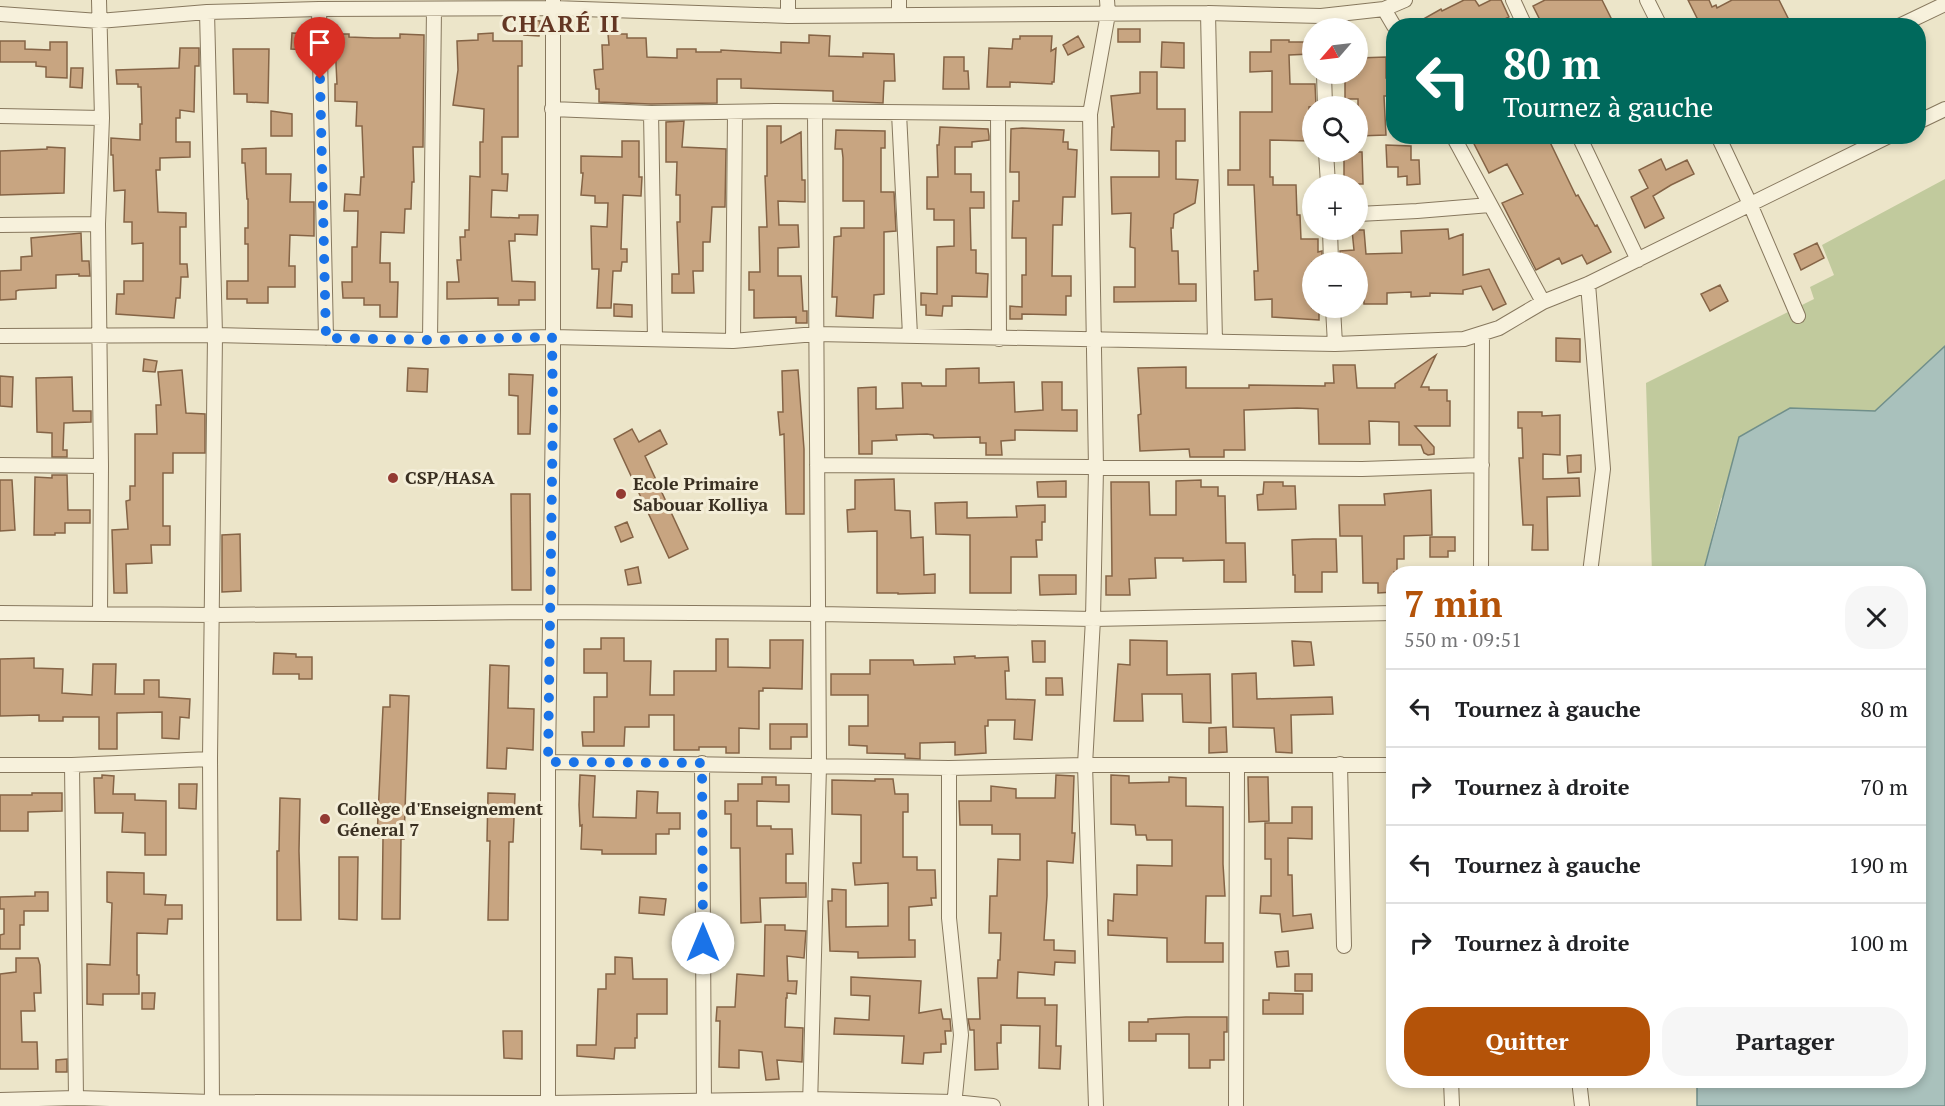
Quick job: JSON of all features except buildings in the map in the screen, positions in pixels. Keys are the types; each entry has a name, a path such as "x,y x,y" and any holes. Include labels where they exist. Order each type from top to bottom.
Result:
{"street":[{"path":"99,0 102,118 98,224 100,614"},
{"path":"788,0 788,16"},
{"path":"899,0 899,15"},
{"path":"1341,18 1384,9 1405,0"},
{"path":"1513,0 1521,18"},
{"path":"1647,0 1656,18"},
{"path":"0,14 99,21 207,12 434,9 553,4 682,7 788,16 899,15 1031,7 1107,7 1302,20"},
{"path":"548,1105 549,612 553,410 553,4"},
{"path":"1916,18 1945,4"},
{"path":"1096,1106 1085,765 1093,620 1096,468 1090,114 1107,7"},
{"path":"319,9 326,338"},
{"path":"430,340 434,9"},
{"path":"1384,9 1389,18"},
{"path":"207,12 214,335 210,759 212,1104"},
{"path":"1208,13 1215,342"},
{"path":"1926,118 1945,109"},
{"path":"552,110 1090,114"},
{"path":"651,112 655,339"},
{"path":"733,341 735,112"},
{"path":"810,1102 819,766 815,112"},
{"path":"900,113 910,335"},
{"path":"998,114 999,339"},
{"path":"0,116 102,118"},
{"path":"1457,144 1543,302"},
{"path":"1583,144 1638,260"},
{"path":"1722,144 1798,316"},
{"path":"0,336 214,335 430,340 552,337 733,341 816,334 1335,344 1464,339 1499,328 1543,302 1588,284 1873,144"},
{"path":"1368,213 1490,204"},
{"path":"0,225 98,224"},
{"path":"1588,284 1603,469 1591,566"},
{"path":"1334,318 1335,344"},
{"path":"1481,566 1482,334"},
{"path":"0,465 101,466"},
{"path":"817,465 1362,470 1482,465"},
{"path":"0,613 213,615 549,612 819,614 1093,620 1386,613"},
{"path":"0,765 72,765 210,759"},
{"path":"548,762 949,768 1085,765 1386,765"},
{"path":"702,763 704,1103"},
{"path":"1340,764 1344,946"},
{"path":"72,765 76,1098"},
{"path":"1236,1106 1237,765"},
{"path":"949,768 949,918 961,1035 954,1104"},
{"path":"1451,1088 1452,1106"},
{"path":"1580,1088 1582,1106"},
{"path":"0,1100 76,1098 212,1104 548,1105 810,1102 993,1106"}],"green space":[{"path":"1945,179 1945,346 1875,411 1790,408 1721,499 1705,566 1652,566 1646,383 1814,299 1810,287 1834,275 1822,245"}],"water":[{"path":"1945,346 1945,1106 1697,1106 1697,1088 1926,1088 1926,566 1705,566 1739,437 1790,408 1875,411"}],"place":[{"name":"CSP/HASA","path":"393,478"},
{"name":"Ecole Primaire Sabouar Kolliya","path":"621,494"},
{"name":"Collège d'Enseignement Géneral 7","path":"325,819"}],"district":[{"name":"CHARÉ II","path":"561,24"}],"route":[{"path":"320,79 326,338 430,340 552,337 548,762 702,763 703,943"}]}
